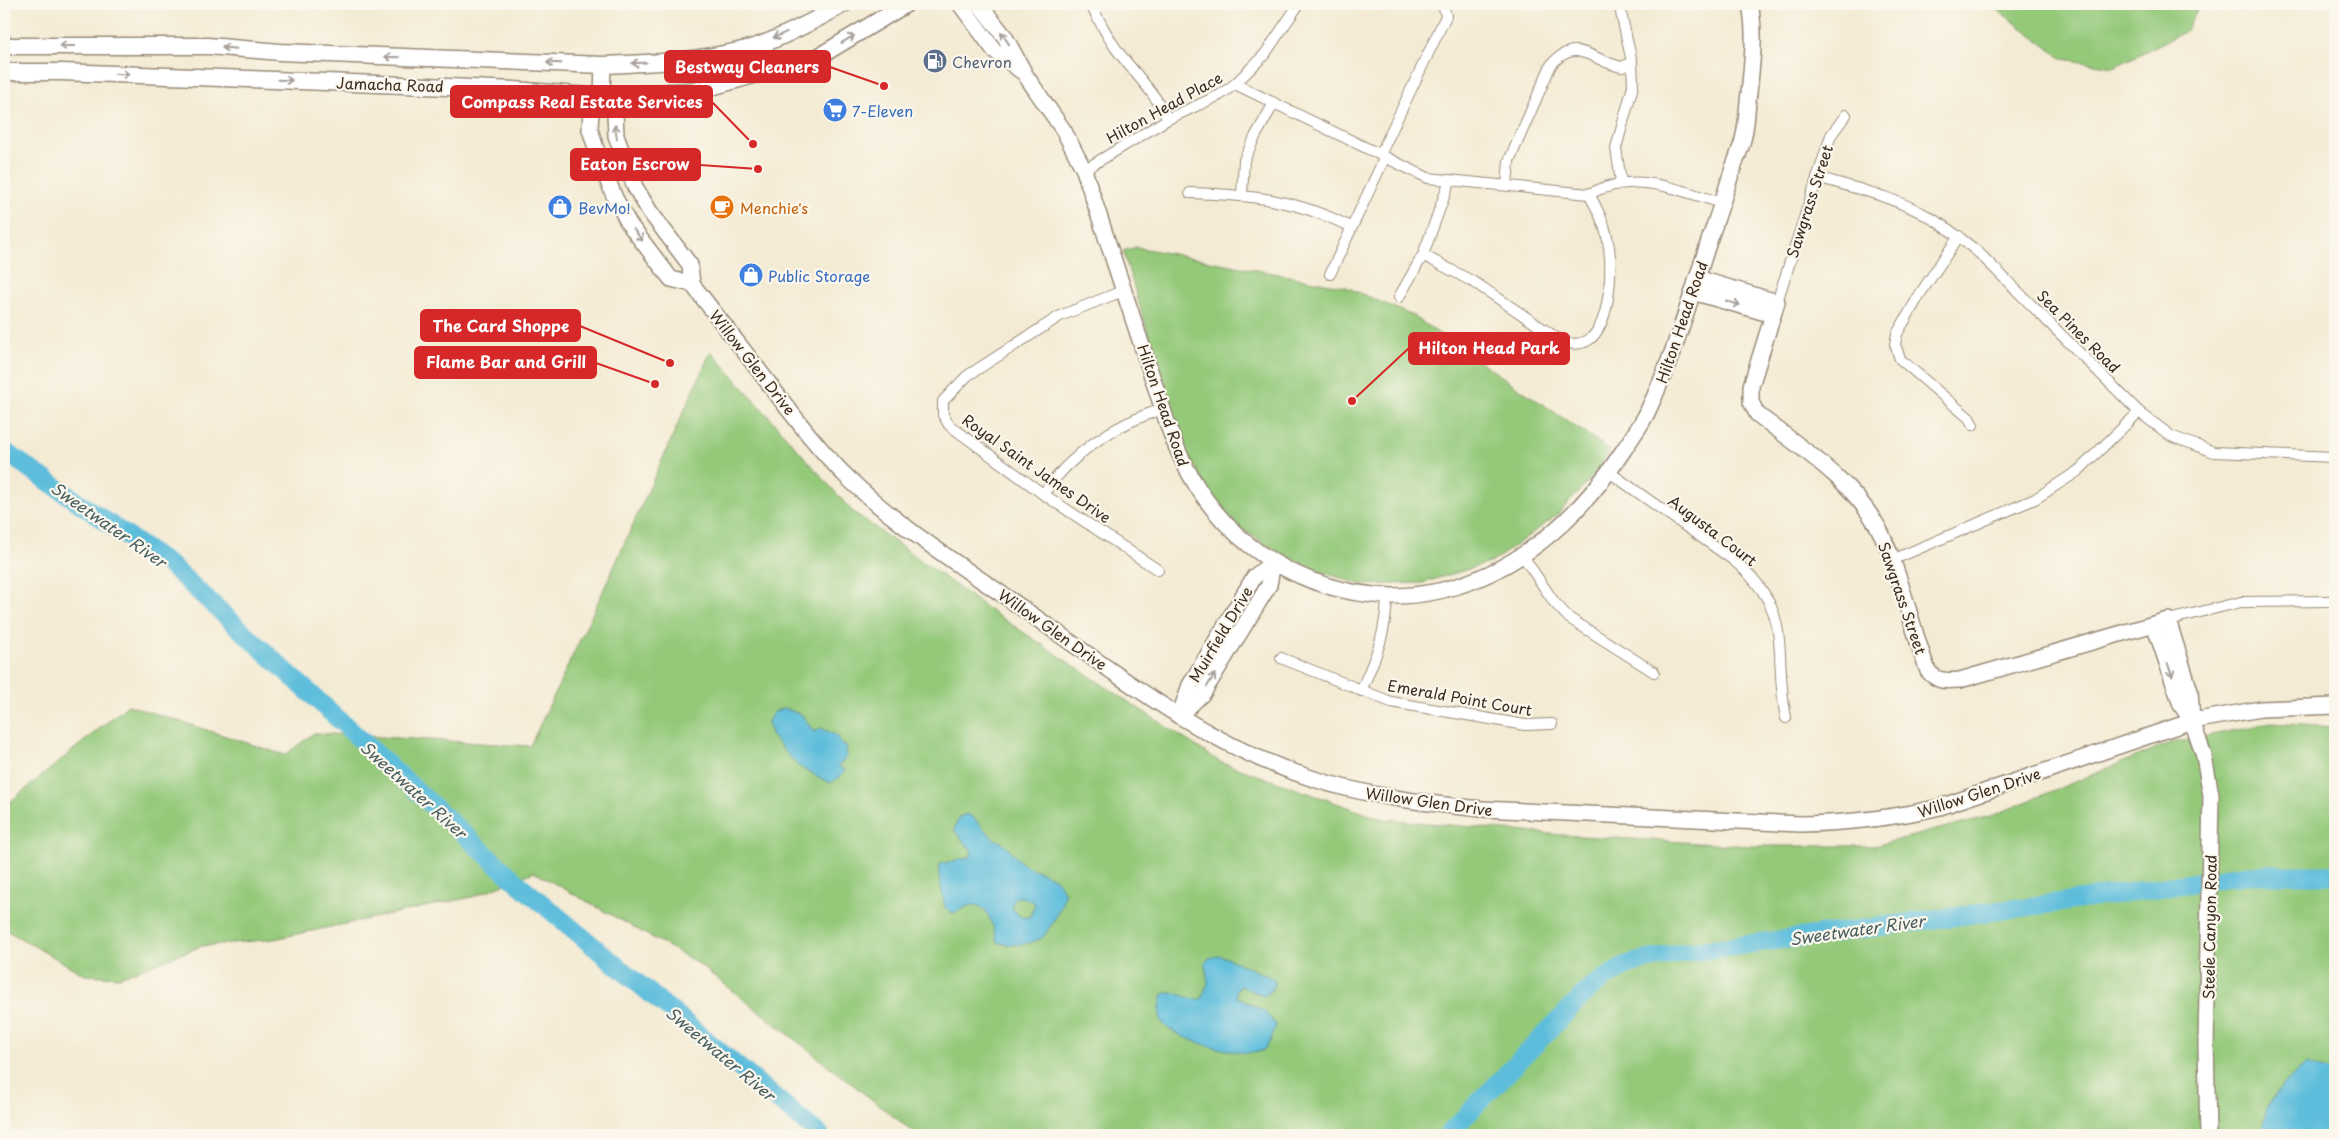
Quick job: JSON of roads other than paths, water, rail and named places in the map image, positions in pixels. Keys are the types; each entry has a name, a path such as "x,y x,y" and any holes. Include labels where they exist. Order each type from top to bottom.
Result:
{"main road":[{"name":"Jamacha Road","path":"4,46 208,46 280,52 603,65 703,58 753,47 844,4"},
{"name":"Jamacha Road","path":"4,72 61,72 350,82 514,90 602,97 700,90 818,57 906,4"}],"street":[{"name":"Hilton Head Road","path":"960,4 994,50 1026,76"},
{"name":"Hilton Head Road","path":"979,4 1005,36 1026,76 1064,132 1084,170 1125,290 1162,410 1182,463 1204,499 1240,539 1272,562 1329,586 1357,593 1387,596 1424,594 1457,587 1494,573 1523,556 1563,524 1609,472 1644,418 1671,361 1744,136 1754,51 1753,18 1750,4"},
{"path":"1090,4 1120,54 1146,83 1168,119"},
{"name":"Hilton Head Place","path":"1084,170 1168,119 1220,95 1235,84 1265,54 1299,4"},
{"path":"1330,274 1446,16 1443,4"},
{"path":"1619,4 1632,62 1633,86 1616,148 1621,182"},
{"path":"1507,185 1509,161 1551,65 1560,54 1576,51 1586,53 1622,67 1632,62"},
{"path":"603,65 602,97 590,111 592,137 615,198 630,224 672,279 692,284"},
{"path":"1235,84 1428,178 1589,194 1621,182 1646,181 1722,203"},
{"name":"Willow Glen Drive","path":"602,97 614,112 616,136 635,188 650,212 690,265 692,284 819,447 869,498 932,546 1179,716 1204,732 1274,765 1333,785 1401,799 1491,810 1801,824 1871,820 1940,807 2192,721 2261,709 2335,706"},
{"path":"1242,195 1244,160 1274,103"},
{"name":"Sawgrass Street","path":"1846,115 1831,135 1817,177 1751,386 1751,402 1757,414 1831,471 1852,491 1877,526 1892,560 1928,671 1942,682 1960,680 2161,622 2241,602 2335,600"},
{"name":"Sea Pines Road","path":"1817,177 1883,196 1928,216 1959,236 1979,253 2139,412 2171,436 2214,452 2335,457"},
{"path":"1399,297 1423,255 1450,180"},
{"path":"1190,194 1242,195 1286,202 1328,216 1351,227"},
{"path":"1423,255 1476,284 1564,343 1579,344 1589,340 1597,331 1609,290 1610,256 1607,237 1602,218 1589,194"},
{"path":"1959,236 1920,294 1897,334 1894,344 1900,359 1969,418 1973,425"},
{"path":"1695,285 1775,308"},
{"name":"Royal Saint James Drive","path":"1125,290 1060,316 967,376 943,401 943,415 949,425 1043,494 1158,570"},
{"path":"1043,494 1057,474 1092,442 1123,425 1162,410"},
{"path":"1892,560 2035,499 2078,471 2139,412"},
{"name":"Augusta Court","path":"1609,472 1732,559 1747,572 1762,590 1774,613 1780,638 1783,701 1786,718"},
{"path":"1523,556 1554,602 1569,618 1654,672"},
{"name":"Muirfield Drive","path":"1179,716 1203,693 1269,585 1272,562"},
{"path":"1361,690 1381,643 1386,624 1387,596"},
{"name":"Steele Canyon Road","path":"2161,622 2181,705 2192,721 2204,756 2211,795 2206,1045 2208,1135"},
{"name":"Emerald Point Court","path":"1281,658 1397,703 1525,724 1552,724"}],"water":[{"path":"784,708 802,715 814,732 821,728 839,737 839,742 846,745 847,757 838,766 845,770 840,777 830,783 798,766 771,735 768,721 774,712"},
{"path":"967,814 971,816 991,836 1005,845 1021,862 1052,877 1061,886 1064,896 1060,908 1047,932 1040,939 1021,944 1002,944 997,942 990,918 982,908 971,905 953,913 945,908 939,876 940,864 970,857 972,851 954,830 959,817","holes":["1017,897 1022,897 1035,903 1030,917 1020,917 1012,907 1013,900"]},
{"path":"1220,955 1272,978 1275,982 1271,991 1264,996 1241,986 1237,989 1236,996 1265,1012 1276,1025 1269,1043 1261,1051 1252,1053 1239,1052 1207,1045 1177,1034 1166,1027 1161,1020 1160,1010 1163,994 1173,993 1201,999 1208,983 1205,963 1209,958"},
{"path":"2307,1064 2335,1074 2335,1135 2261,1135 2266,1111 2270,1103 2285,1084"}],"waterway":[{"name":"Sweetwater River","path":"4,451 172,567 514,880 820,1135"},
{"name":"Sweetwater River","path":"1447,1135 1591,987 1629,964 1674,954 2078,900 2244,875 2335,875"}],"place":[{"name":"Chevron","path":"935,61"},
{"name":"Bestway Cleaners","path":"884,86"},
{"name":"7-Eleven","path":"835,110"},
{"name":"Compass Real Estate Services","path":"753,144"},
{"name":"Eaton Escrow","path":"758,169"},
{"name":"BevMo!","path":"560,207"},
{"name":"Menchie's","path":"722,207"},
{"name":"Public Storage","path":"751,275"},
{"name":"The Card Shoppe","path":"670,363"},
{"name":"Flame Bar and Grill","path":"655,384"},
{"name":"Hilton Head Park","path":"1352,401"}]}
